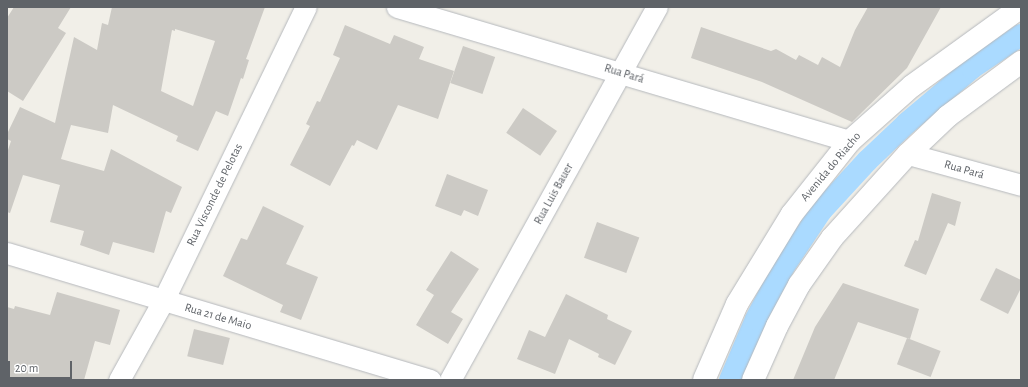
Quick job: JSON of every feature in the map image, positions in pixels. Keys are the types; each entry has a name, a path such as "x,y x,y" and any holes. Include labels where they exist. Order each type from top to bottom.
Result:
{"main road":[{"name":"Avenida do Riacho","path":"704,380 741,297 792,214 850,141 912,86 1012,11"},
{"path":"753,380 777,326 799,285 832,238 908,154 948,116 1021,62"}],"street":[{"name":"Rua Visconde de Pelotas","path":"119,380 163,301 306,7"},
{"name":"Rua Pará","path":"398,7 850,141"},
{"name":"Rua Luis Bauer","path":"450,380 657,7"},
{"name":"Rua Pará","path":"908,154 1021,185"},
{"name":"Rua 21 de Maio","path":"7,253 430,380"}],"building":[{"path":"14,7 71,7 58,28 66,33 23,101 7,91 7,18"},
{"path":"112,7 265,7 246,59 249,60 243,79 241,78 228,116 216,111 198,151 176,141 178,136 113,105 108,133 71,125 61,159 104,171 111,149 182,187 171,213 166,211 154,253 113,242 109,255 80,245 84,231 50,222 60,185 23,175 10,213 7,212 7,153 11,141 7,139 7,134 20,107 55,123 74,37 97,50 102,23 108,25","holes":["175,29 215,41 193,106 161,91 172,30 175,31"]},
{"path":"868,7 941,7 907,68 852,122 762,82 691,58 701,27 771,51 776,49 796,60 799,55 818,65 822,57 840,67 855,30"},
{"path":"345,25 390,44 394,35 424,47 419,59 454,71 438,119 398,105 377,150 357,140 354,146 352,145 330,186 290,165 310,126 306,124 317,101 320,102 340,58 333,55"},
{"path":"463,46 495,57 482,94 450,83"},
{"path":"523,108 557,131 540,156 506,133"},
{"path":"447,174 488,190 478,216 464,210 461,216 435,206"},
{"path":"932,193 961,202 955,226 948,223 926,275 904,266 915,240 918,241"},
{"path":"263,206 304,226 286,264 318,277 301,320 280,312 283,305 223,276 241,238 247,240"},
{"path":"597,222 639,237 626,273 584,258"},
{"path":"451,251 479,269 451,312 463,319 448,344 416,325 434,295 426,290"},
{"path":"996,268 1021,280 1021,288 1008,314 980,300"},
{"path":"843,283 919,309 910,339 858,322 834,380 793,380 815,327"},
{"path":"57,292 120,310 110,345 95,341 84,380 7,380 7,307 14,309 15,306 50,315"},
{"path":"566,294 608,315 607,319 632,331 615,365 598,357 599,354 569,339 555,374 517,359 529,330 545,337"},
{"path":"194,329 230,338 223,365 187,356"},
{"path":"907,338 941,351 931,377 897,364"}],"waterway":[{"path":"730,380 756,319 783,268 821,211 867,161 907,123 972,68 1021,35"}]}
